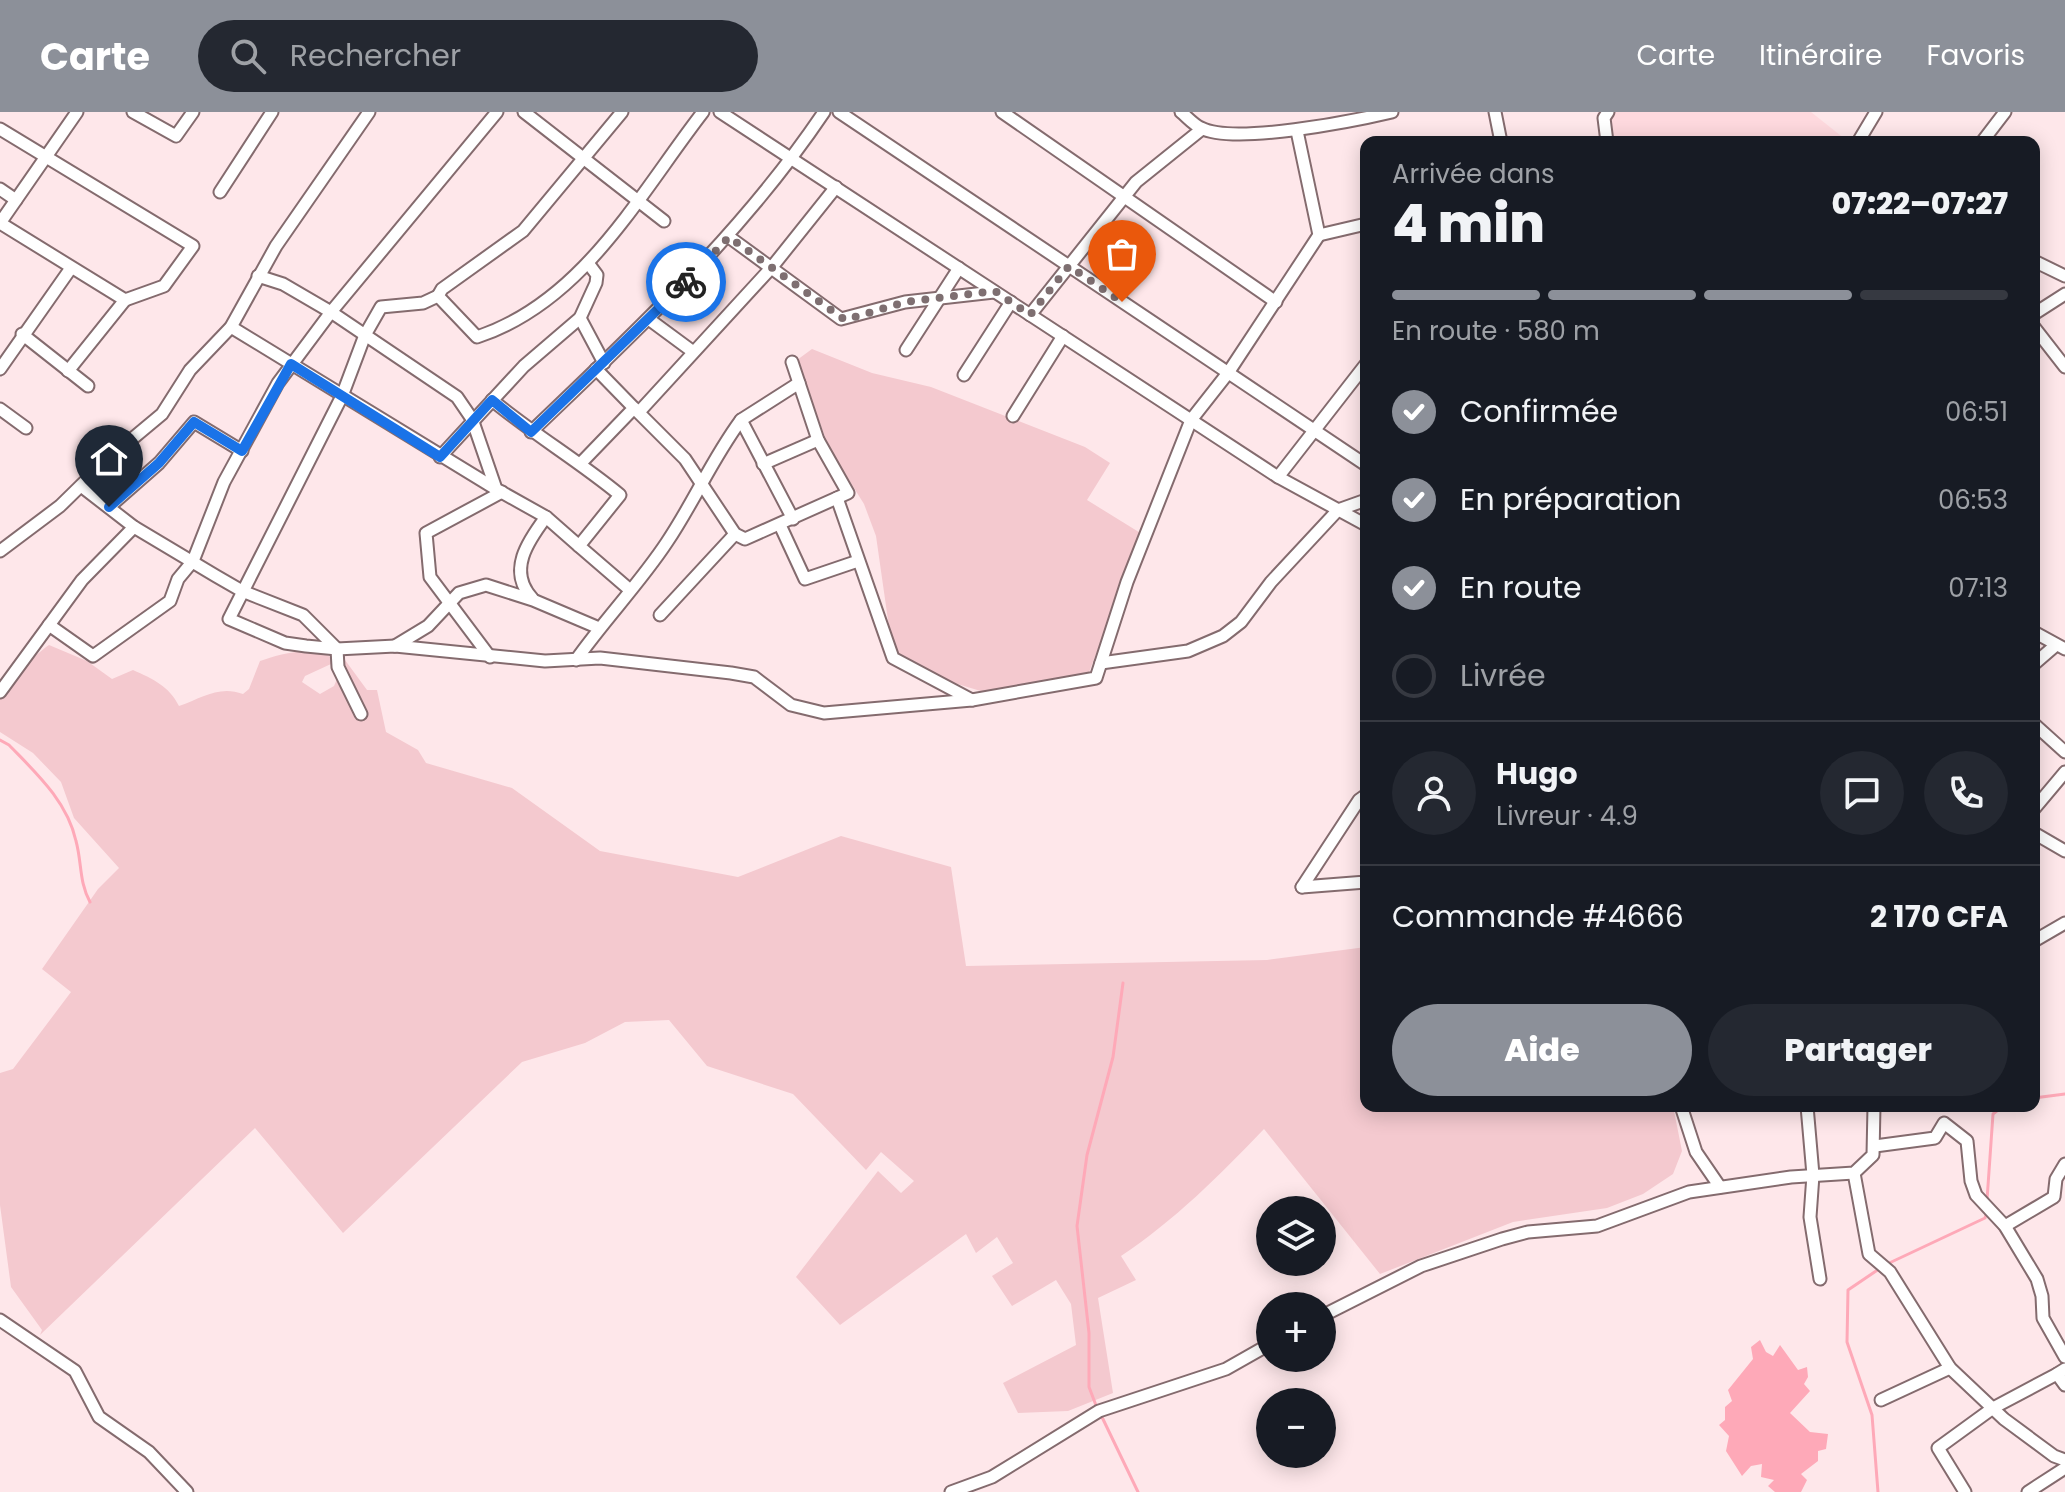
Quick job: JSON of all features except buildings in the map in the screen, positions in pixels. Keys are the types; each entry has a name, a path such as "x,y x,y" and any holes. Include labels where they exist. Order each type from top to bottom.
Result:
{"street":[{"path":"77,112 0,223 125,300"},
{"path":"133,112 176,136 193,112"},
{"path":"220,192 272,112"},
{"path":"0,551 81,486 162,414 190,370 231,327 258,276 369,112"},
{"path":"49,625 93,656 170,601 178,579 193,561 212,508 291,364 497,112"},
{"path":"524,112 664,221"},
{"path":"622,112 549,203 512,241 450,282 438,296 423,303 381,307 365,335 342,396 229,619 285,643 337,649 395,646 490,657 629,661 754,677 791,705 809,712 972,700 1096,678 1127,582 1191,420 1228,373 1319,235 1360,225"},
{"path":"438,296 477,337 519,319 588,263 703,112"},
{"path":"720,112 1278,477 1360,522"},
{"path":"531,432 650,320 729,237 793,159 824,112"},
{"path":"839,112 1360,461"},
{"path":"1002,112 1276,302"},
{"path":"1181,112 1202,129 1297,131 1359,116 1392,112"},
{"path":"1495,112 1500,136"},
{"path":"1606,136 1604,118 1608,112"},
{"path":"1862,136 1876,112"},
{"path":"1987,136 2005,112"},
{"path":"0,129 193,246 164,286 125,300 68,371"},
{"path":"1030,315 1123,197 1149,169 1202,129"},
{"path":"1297,131 1319,235"},
{"path":"581,463 637,410 772,267 836,187"},
{"path":"0,189 16,200"},
{"path":"729,237 845,320 905,302 995,291"},
{"path":"440,457 472,419 580,318 596,283 597,275 588,263"},
{"path":"2040,264 2065,276"},
{"path":"0,369 71,268"},
{"path":"906,350 959,268"},
{"path":"258,276 283,284 331,312 457,397 472,419 499,490"},
{"path":"2040,310 2065,294"},
{"path":"964,375 1011,302"},
{"path":"580,318 600,366 685,459 735,534 745,539 848,493 818,440 792,362"},
{"path":"650,320 692,351"},
{"path":"231,327 440,457 546,517 630,590"},
{"path":"22,334 88,386"},
{"path":"2040,335 2065,367"},
{"path":"1013,416 1063,336"},
{"path":"1278,477 1360,372"},
{"path":"576,660 656,559 703,485 712,459 741,420 799,383"},
{"path":"492,400 531,432 581,463 620,495 579,546"},
{"path":"0,409 26,428"},
{"path":"741,420 793,519"},
{"path":"109,507 159,463 194,422 242,451"},
{"path":"763,464 818,440"},
{"path":"81,486 134,527 242,591 291,607 337,649 338,667 361,714"},
{"path":"490,657 430,577 426,533 499,490"},
{"path":"837,498 893,658 972,700"},
{"path":"1101,663 1188,651 1223,636 1241,622 1291,559 1338,510 1360,502"},
{"path":"533,600 522,583 521,556 527,542 546,517"},
{"path":"780,525 805,579 858,561"},
{"path":"0,692 82,580 134,527"},
{"path":"660,615 735,534"},
{"path":"395,646 428,626 468,588 486,585 533,600 599,628"},
{"path":"2040,635 2061,647 2040,660"},
{"path":"2040,729 2065,752"},
{"path":"2040,802 2065,772"},
{"path":"1360,799 1302,887 1360,882"},
{"path":"2040,836 2065,851"},
{"path":"2040,938 2065,923"},
{"path":"1683,1112 1696,1152 1720,1187"},
{"path":"1808,1112 1813,1175 1810,1217 1820,1279"},
{"path":"1336,1308 1379,1284 1468,1250 1528,1232 1597,1226 1689,1192 1813,1175 1854,1173 1867,1163 1875,1146 1874,1112"},
{"path":"1875,1146 1935,1138 1944,1123 1967,1141 1971,1181 1976,1195 2005,1226 2037,1279 2043,1318 2065,1357"},
{"path":"2005,1226 2054,1197 2056,1179 2065,1164"},
{"path":"1854,1173 1869,1254 1890,1272 1950,1368 2045,1450 2065,1460"},
{"path":"0,1320 75,1371 99,1417 149,1452 187,1492"},
{"path":"951,1492 992,1477 1099,1411 1226,1369 1256,1352"},
{"path":"1881,1400 1950,1368"},
{"path":"1965,1492 1938,1448 1993,1408 2061,1371 2065,1385"},
{"path":"2028,1492 2065,1468"},
{"path":"983,1492 992,1477"}],"shaded area":[{"path":"1615,112 1811,112 1841,136 1614,136 1611,119"},
{"path":"812,349 872,373 931,387 1085,447 1110,463 1087,500 1142,534 1088,675 984,692 944,680 898,654 890,634 876,536 864,504 829,448 797,360"},
{"path":"49,645 87,661 112,679 133,670 140,673 165,688 179,706 218,692 243,694 249,689 260,661 297,652 326,654 333,659 331,664 305,676 302,682 320,694 334,686 345,660 367,690 377,690 386,732 418,750 426,763 512,788 600,851 738,877 841,836 951,867 966,966 1267,960 1360,948 1360,1112 1674,1112 1682,1151 1673,1174 1643,1194 1607,1208 1513,1222 1380,1274 1336,1219 1336,1196 1318,1196 1264,1129 1196,1197 1121,1256 1136,1280 1098,1298 1113,1393 1068,1411 1018,1413 1003,1383 1076,1345 1071,1304 1056,1280 1012,1306 992,1276 1013,1263 997,1237 976,1253 966,1234 840,1325 796,1277 878,1171 901,1193 914,1181 881,1152 866,1170 793,1094 707,1066 669,1020 625,1022 585,1043 522,1062 343,1233 255,1128 40,1335 42,1330 11,1287 0,1205 0,1073 13,1069 71,992 42,969 98,889 119,868 74,818 61,782 33,753 0,732 0,696"},
{"path":"1760,1340 1766,1352 1773,1356 1780,1345 1798,1370 1807,1367 1808,1377 1804,1384 1810,1391 1790,1413 1810,1432 1828,1434 1826,1449 1818,1451 1818,1461 1801,1474 1807,1480 1801,1492 1775,1492 1768,1486 1774,1480 1761,1477 1762,1464 1751,1466 1742,1476 1726,1451 1729,1436 1719,1425 1725,1420 1725,1407 1732,1401 1728,1390 1753,1359 1751,1347"}],"waterway":[{"path":"0,740 9,745 40,777 66,813 90,902"},
{"path":"1097,1408 1089,1387 1089,1333 1077,1226 1087,1155 1113,1057 1123,983"},
{"path":"2040,1097 2065,1094"},
{"path":"1987,1200 1996,1112"},
{"path":"1885,1265 1985,1218 1987,1212"},
{"path":"1878,1492 1872,1415 1847,1342 1848,1290 1879,1269"},
{"path":"1101,1415 1138,1492"}],"way so far":[{"path":"686,282 729,237 845,320 905,302 995,291 1030,315 1069,266 1122,302"}],"route":[{"path":"109,507 159,463 194,422 242,451 291,364 440,457 492,400 531,432 686,282"}]}
